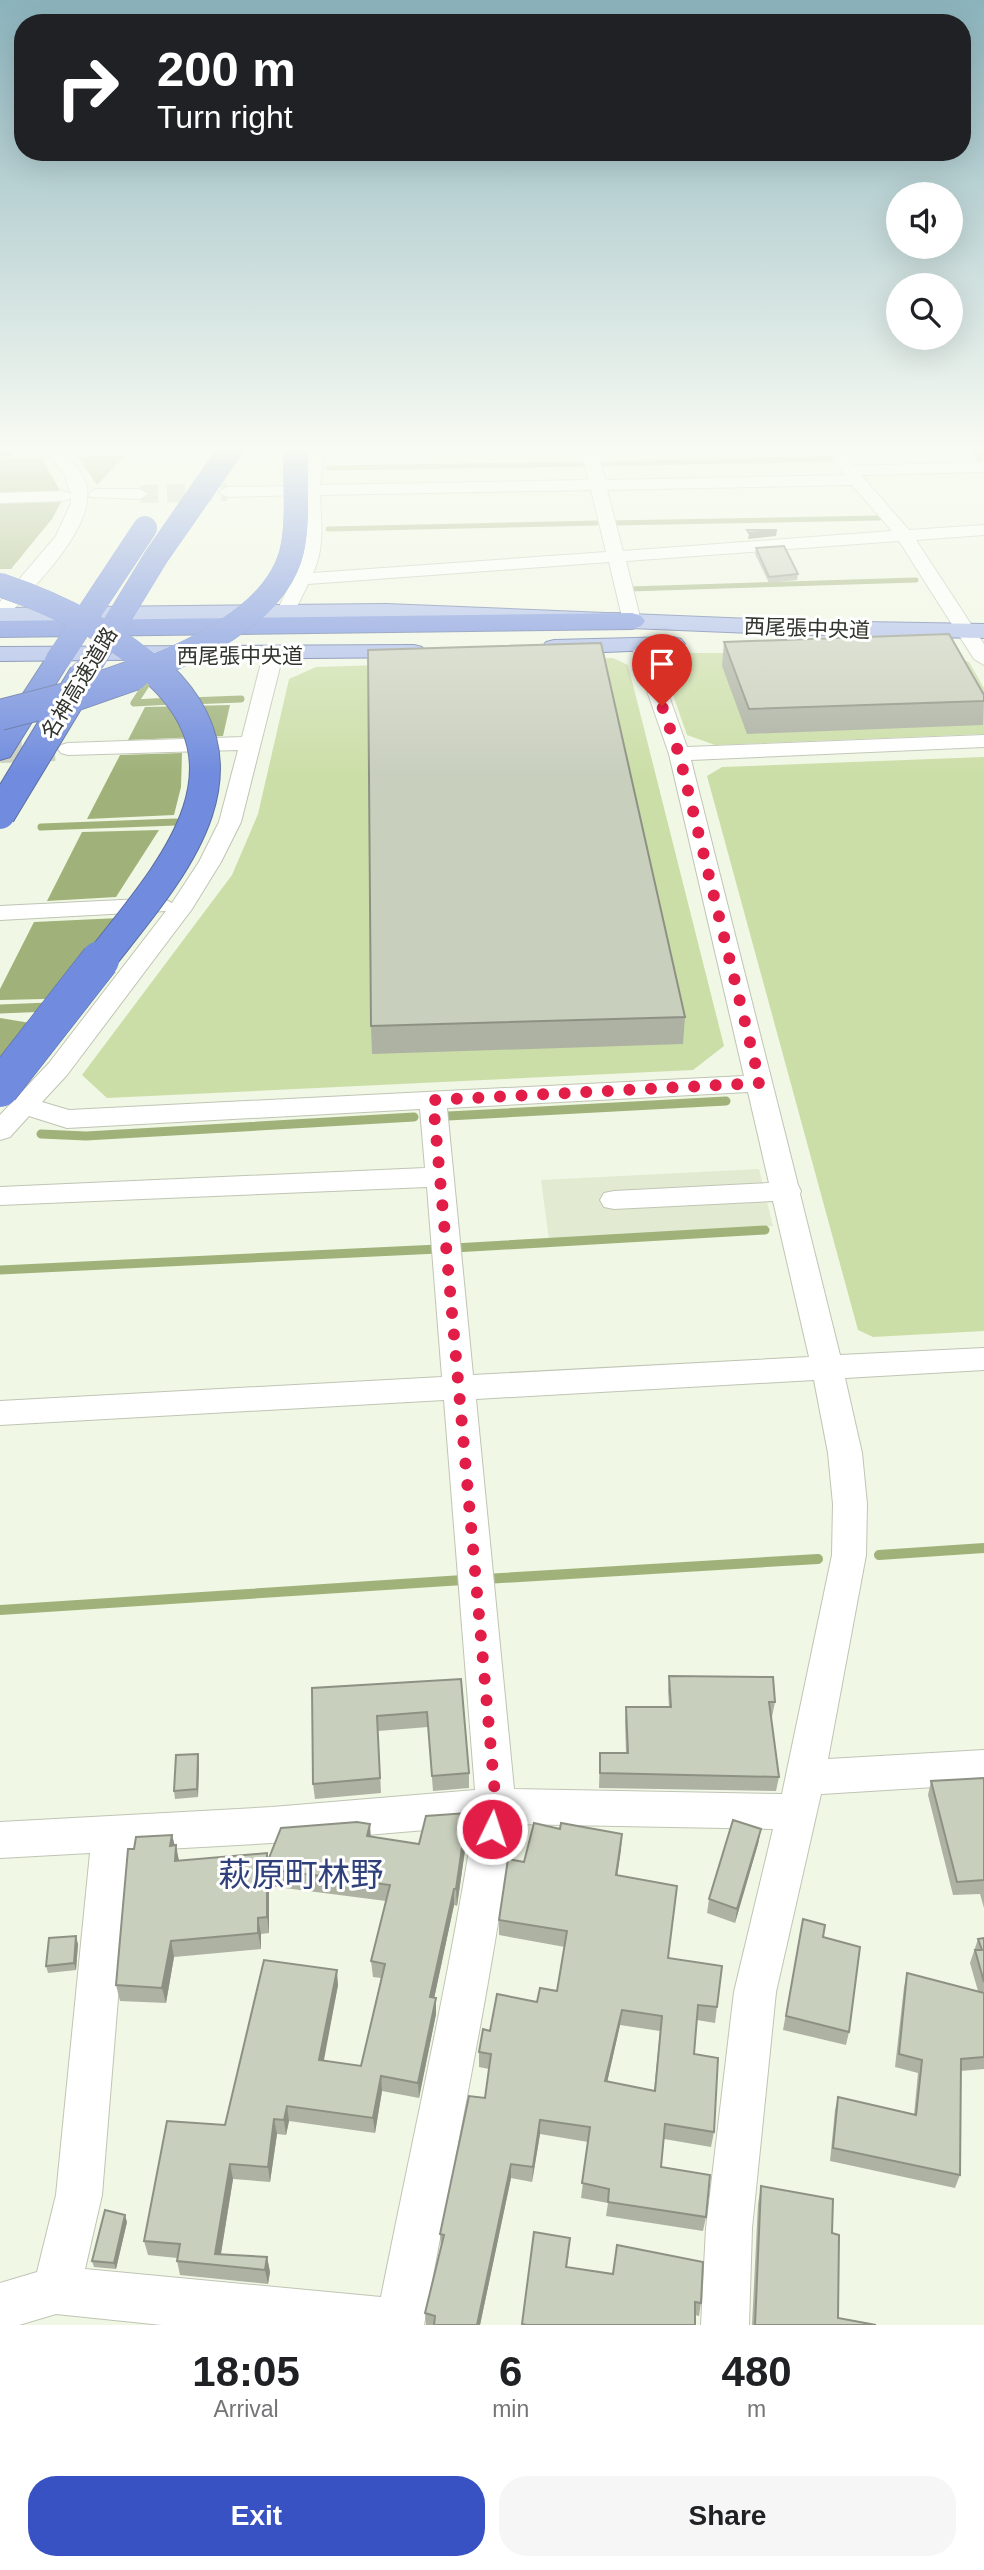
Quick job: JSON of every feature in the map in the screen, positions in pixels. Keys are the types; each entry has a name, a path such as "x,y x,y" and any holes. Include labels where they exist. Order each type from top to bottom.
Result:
{"highway":[{"name":"名神高速道路","path":"0,751 127,558"},
{"name":"名神高速道路","path":"0,814 155,558"},
{"path":"0,715 65,699 168,661 219,635 253,610 278,583 290,558"},
{"path":"1,610 637,633"},
{"path":"1,610 80,618 150,664 181,696 192,714 205,748 207,768 200,808 170,870 12,1096"},
{"path":"0,639 442,638 592,646"}],"main road":[{"name":"西尾張中央道","path":"1,610 450,612 637,633 979,642"},
{"name":"西尾張中央道","path":"526,648 592,646 637,633"},
{"name":"西尾張中央道","path":"0,654 273,655 433,652"}],"street":[{"path":"1,610 46,558"},
{"path":"286,611 311,558"},
{"path":"300,579 609,558"},
{"path":"616,558 637,633 679,754 787,1191 845,1454 850,1504 849,1555 801,1795 755,1992 729,2228 725,2325"},
{"path":"920,558 979,642"},
{"path":"1,1127 12,1096 58,1069 184,904 230,822 273,655"},
{"path":"679,754 984,741"},
{"path":"68,749 251,743"},
{"path":"0,913 184,904"},
{"path":"12,1096 67,1119 760,1083"},
{"path":"0,2306 56,2290 400,2324 435,2136 475,1947 496,1806 433,1100"},
{"path":"0,1196 438,1177"},
{"path":"614,1200 787,1191"},
{"path":"0,1413 984,1360"},
{"path":"0,1840 272,1825 496,1806 801,1795 984,1767"},
{"path":"56,2290 79,2195 112,1833"}],"shaded area":[{"path":"0,558 20,558 11,569 0,569"},
{"path":"680,653 943,653 969,662 984,688 984,734 715,745 687,735 662,663"},
{"path":"613,658 628,665 724,1046 693,1070 107,1098 82,1075 232,875 258,814 289,679 316,667"},
{"path":"230,705 223,736 128,740 145,707"},
{"path":"182,753 181,787 174,815 87,819 120,755"},
{"path":"984,757 984,1331 873,1337 858,1330 707,776 722,767"},
{"path":"159,830 116,897 47,901 82,832"},
{"path":"119,918 87,998 0,1000 0,989 34,922"},
{"path":"0,1018 55,1027 0,1074"},
{"path":"759,1169 773,1226 549,1240 541,1180"}],"building":[{"path":"760,558 790,558 798,574 769,577"},
{"path":"949,634 984,695 984,701 749,709 724,642"},
{"path":"601,643 685,1017 371,1026 368,650"},
{"path":"669,1676 773,1677 775,1702 769,1702 779,1777 600,1773 600,1753 628,1753 626,1707 671,1707"},
{"path":"461,1679 469,1773 432,1776 427,1712 377,1716 380,1778 313,1784 312,1688"},
{"path":"198,1754 197,1789 174,1791 176,1755"},
{"path":"984,1778 984,1880 957,1882 931,1781"},
{"path":"467,1813 456,1889 430,1997 436,1998 418,2083 381,2076 373,2118 287,2106 284,2120 274,2119 268,2167 230,2164 215,2254 267,2257 265,2270 177,2261 180,2244 144,2241 167,2121 225,2125 264,1960 337,1970 319,2060 361,2066 385,1964 371,1961 390,1885 267,1869 267,1917 258,1918 258,1933 171,1941 162,1988 116,1985 128,1849 134,1849 136,1837 172,1835 170,1846 176,1845 175,1861 267,1853 267,1863 281,1828 357,1822 370,1824 367,1836 419,1844 426,1816"},
{"path":"733,1820 761,1829 737,1909 709,1899"},
{"path":"534,1823 560,1829 561,1823 622,1834 616,1875 677,1886 668,1958 722,1966 717,2007 698,2005 694,2054 718,2058 714,2132 665,2124 661,2167 710,2175 706,2217 608,2202 609,2189 582,2183 590,2127 540,2120 533,2167 511,2164 477,2325 434,2325 435,2316 425,2313 444,2235 440,2234 469,2096 485,2098 491,2054 479,2052 483,2029 490,2031 497,1994 537,2002 540,1988 557,1991 567,1931 499,1920 508,1859 524,1862","holes":["622,2010 662,2016 655,2091 605,2081"]},
{"path":"803,1919 825,1925 823,1937 860,1947 849,2032 786,2016"},
{"path":"76,1936 74,1963 46,1966 49,1938"},
{"path":"984,1938 984,1982 975,1950 982,1950 978,1939"},
{"path":"907,1973 984,1993 984,2057 961,2059 960,2175 833,2148 838,2097 916,2115 922,2060 899,2054"},
{"path":"761,2186 833,2199 832,2233 839,2235 838,2318 876,2325 755,2325"},
{"path":"105,2210 125,2215 114,2263 92,2261"},
{"path":"534,2232 570,2238 566,2267 613,2274 617,2245 703,2262 701,2303 695,2302 695,2325 522,2324"}],"waterway":[{"path":"629,589 916,580"},
{"path":"148,682 134,703 171,701"},
{"path":"189,701 241,699"},
{"path":"41,827 176,822"},
{"path":"0,1009 49,1007"},
{"path":"448,1116 726,1101"},
{"path":"41,1134 86,1136 414,1117"},
{"path":"454,1248 765,1230"},
{"path":"0,1270 438,1249"},
{"path":"879,1555 984,1548"},
{"path":"485,1579 818,1559"},
{"path":"0,1610 463,1580"}],"tunnel":[{"path":"0,752 57,750"}],"district":[{"name":"萩原町林野","path":"301,1874"}],"route":[{"path":"492,1829 496,1806 454,1362 433,1100 760,1083 679,754 662,706"}]}
